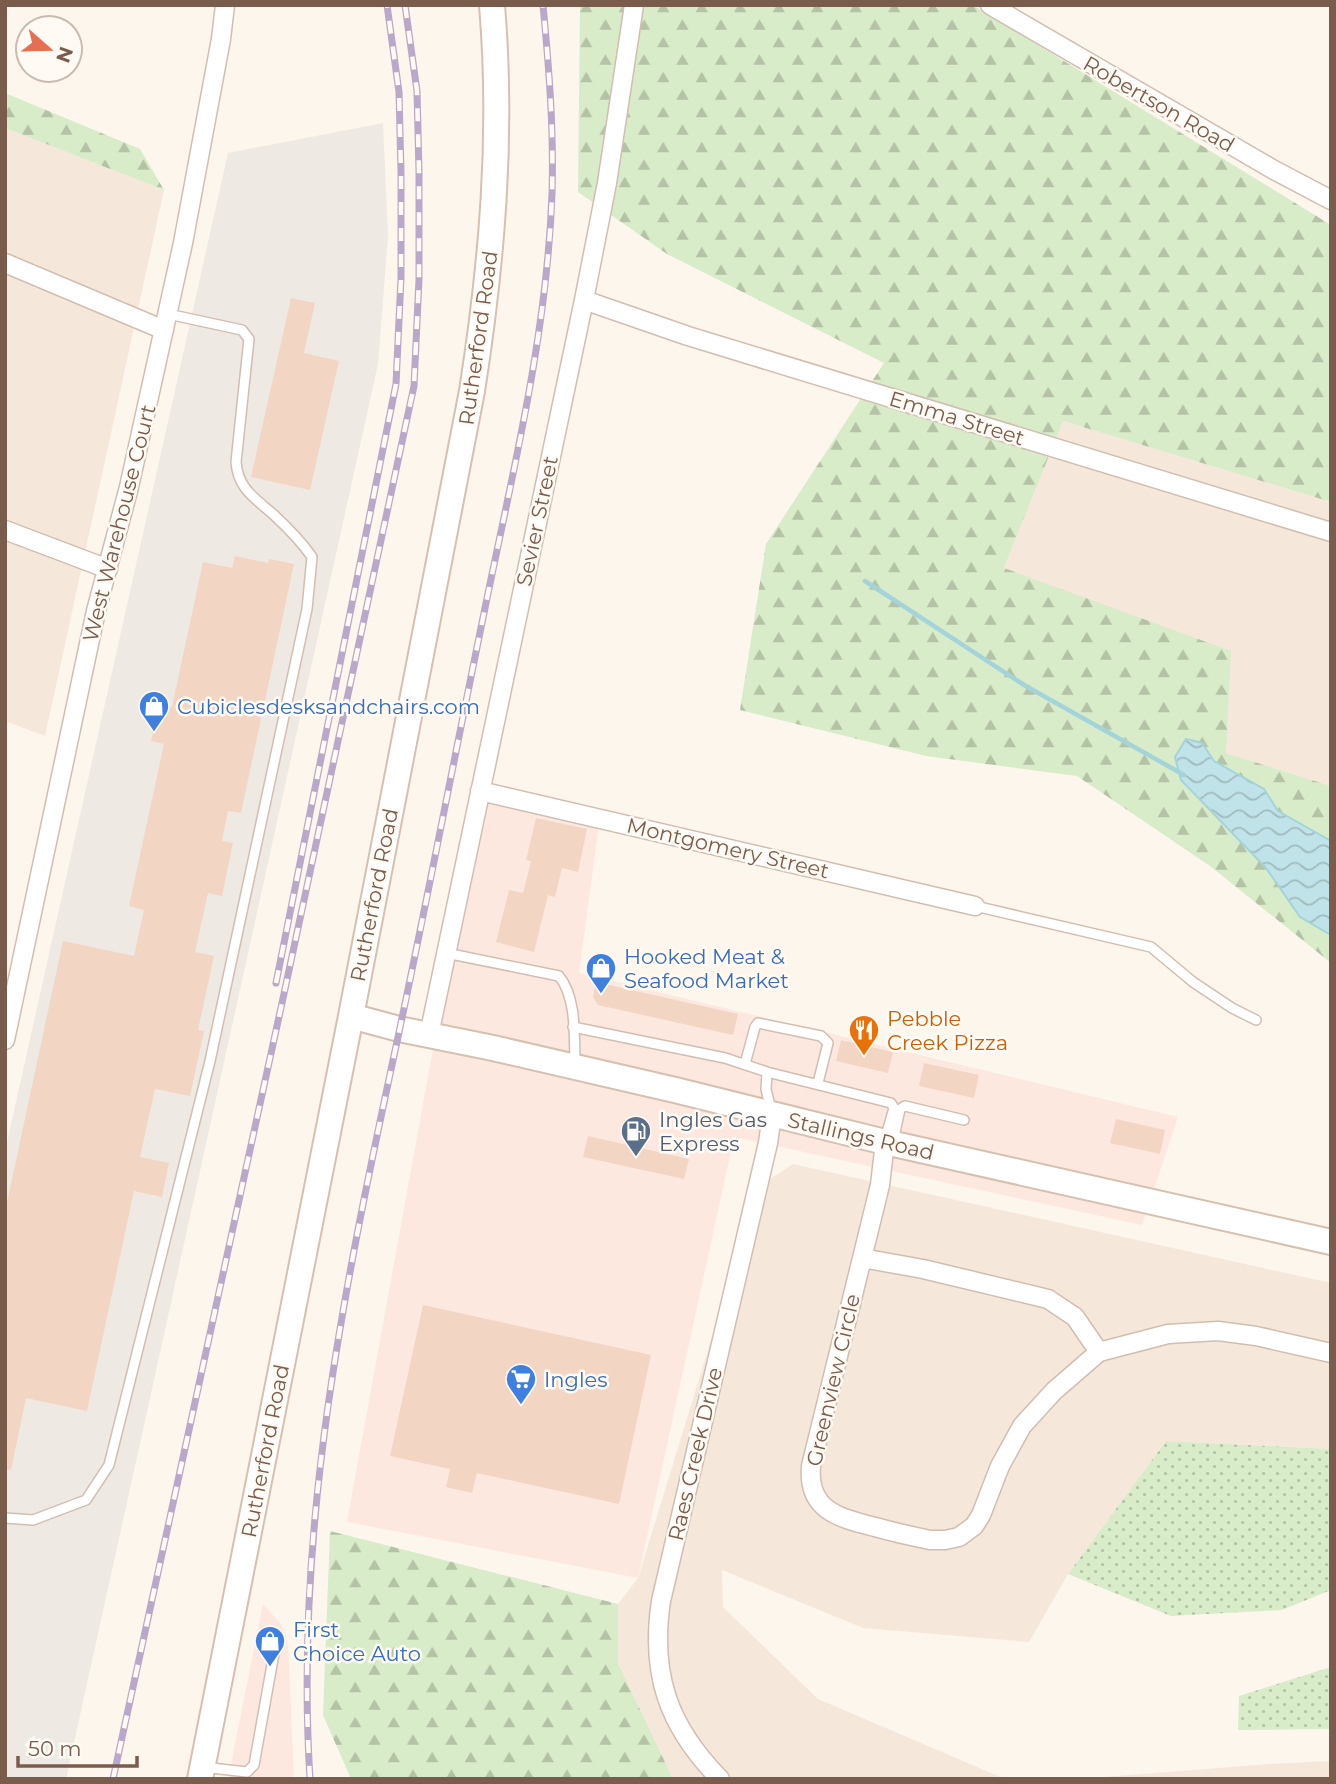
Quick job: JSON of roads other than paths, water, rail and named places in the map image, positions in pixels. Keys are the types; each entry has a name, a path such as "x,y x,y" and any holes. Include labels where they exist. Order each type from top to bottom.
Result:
{"street":[{"name":"West Warehouse Court","path":"5,1040 93,625 183,243 222,39 225,5"},
{"name":"Rutherford Road","path":"201,1773 472,391 486,302 494,222 496,89 492,5"},
{"name":"Sevier Street","path":"429,1035 584,300 613,146 634,5"},
{"name":"Robertson Road","path":"990,5 1273,170 1331,200"},
{"path":"5,263 166,322"},
{"name":"Emma Street","path":"584,300 688,336 1331,531"},
{"path":"5,530 108,569"},
{"name":"Montgomery Street","path":"480,791 975,906"},
{"name":"Stallings Road","path":"351,1016 575,1066 888,1142 1331,1242"},
{"name":"Raes Creek Drive","path":"720,1779 690,1746 667,1702 657,1653 657,1625 768,1143 772,1115"},
{"name":"Greenview Circle","path":"888,1142 880,1185 811,1466 812,1486 818,1501 835,1515 930,1540 945,1540 968,1531 981,1515 1000,1466 1022,1426 1054,1391 1099,1352 1168,1334 1218,1331 1255,1336 1331,1353"},
{"path":"862,1258 923,1269 1048,1299 1075,1317 1099,1352"}],"lane":[{"path":"5,1518 33,1520 86,1500 109,1465 210,1061 307,609 312,557 303,543 249,495 237,474 249,339 242,330 166,322"},
{"path":"975,906 1151,947 1193,982 1232,1009 1256,1020"},
{"path":"446,953 559,976 567,986 575,1066"},
{"path":"744,1064 758,1023 821,1036 828,1043 818,1083"},
{"path":"573,1027 725,1058 767,1072 891,1103 894,1108 888,1142"},
{"path":"767,1072 766,1089 772,1115"},
{"path":"888,1142 900,1110 905,1106 964,1120"},
{"path":"201,1773 241,1775 254,1765 275,1648"}],"water":[{"path":"1186,739 1202,743 1214,761 1264,789 1278,811 1331,841 1331,935 1300,917 1266,868 1181,780 1175,757"}],"waterway":[{"path":"865,581 1024,685 1184,775"}],"railway":[{"path":"276,983 396,384 401,278 401,173 399,92 387,5"},
{"path":"113,1779 414,386 419,279 419,172 417,91 405,5"},
{"path":"310,1779 307,1684 310,1591 328,1405 360,1221 517,457 543,300 552,194 550,100 543,5"}],"place":[{"name":"Cubiclesdesksandchairs.com","path":"154,733"},
{"name":"Hooked Meat & Seafood Market","path":"601,995"},
{"name":"Pebble Creek Pizza","path":"864,1057"},
{"name":"Ingles Gas Express","path":"636,1158"},
{"name":"Ingles","path":"521,1406"},
{"name":"First Choice Auto","path":"270,1668"}]}
